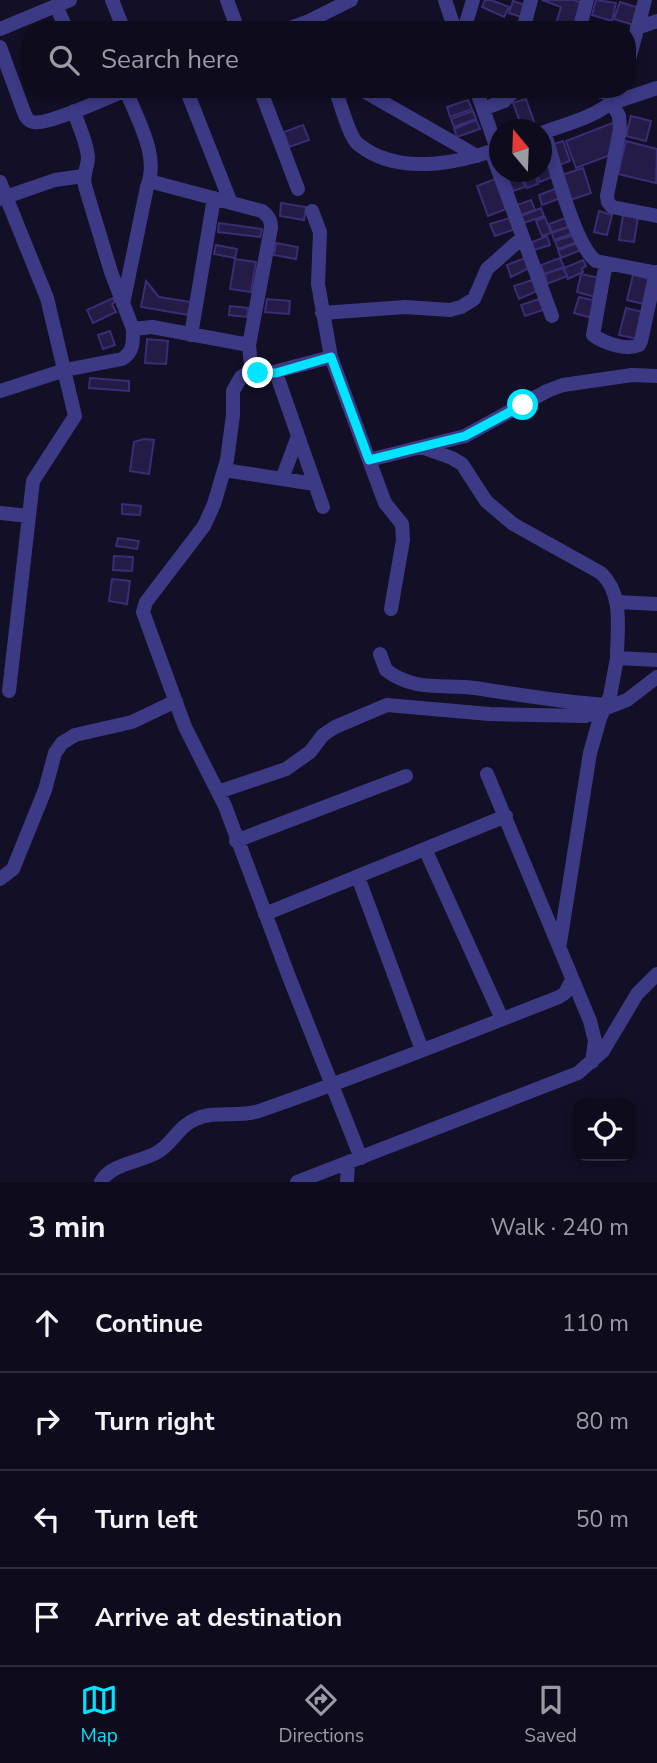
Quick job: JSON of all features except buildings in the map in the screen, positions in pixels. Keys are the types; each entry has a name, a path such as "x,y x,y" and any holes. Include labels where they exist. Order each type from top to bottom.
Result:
{"street":[{"path":"112,0 120,21"},
{"path":"227,0 234,21"},
{"path":"319,21 351,0"},
{"path":"445,0 452,21"},
{"path":"467,21 473,0"},
{"path":"525,21 531,0"},
{"path":"581,21 587,0"},
{"path":"636,33 645,0"},
{"path":"0,29 65,2 66,21"},
{"path":"637,29 657,21"},
{"path":"0,47 29,121 41,122 74,111 93,98"},
{"path":"636,92 657,88"},
{"path":"123,305 152,165 130,98"},
{"path":"190,98 231,203"},
{"path":"263,98 298,189"},
{"path":"338,98 356,143 376,154 417,164 438,164 489,151"},
{"path":"378,98 489,150"},
{"path":"479,98 489,140"},
{"path":"483,109 506,98"},
{"path":"552,129 592,114 614,98"},
{"path":"617,98 620,129 608,202 612,207 657,216"},
{"path":"0,391 65,370 113,362 128,356 133,347 134,329 123,305 83,176 88,159 74,111"},
{"path":"552,157 584,248 596,261 656,272 639,345 629,348 600,340 593,335 606,263"},
{"path":"3,198 55,180 83,176"},
{"path":"149,181 262,212 271,221 249,345 251,365 258,373 276,373 331,357"},
{"path":"0,182 3,198 47,298 75,416 33,481 9,691"},
{"path":"502,182 552,316"},
{"path":"191,335 214,198"},
{"path":"312,211 320,232 318,285 331,357 385,503 402,524 403,540 391,609"},
{"path":"322,313 405,307 450,310 461,307 474,299 487,269 522,238"},
{"path":"134,329 152,327 249,345"},
{"path":"254,369 241,377 233,391 233,415 224,470 214,504 204,526 146,602 144,612 194,749 218,792 332,1085 355,1161 347,1182"},
{"path":"276,373 323,507"},
{"path":"369,460 465,436 563,385 632,375 657,376"},
{"path":"282,479 298,436"},
{"path":"419,447 462,464 486,501 513,524 601,573 611,582 618,602 617,658 605,708 590,753 559,950"},
{"path":"224,470 315,484"},
{"path":"0,513 29,516"},
{"path":"618,602 657,604"},
{"path":"380,654 386,670 414,685 465,687 605,708"},
{"path":"617,658 657,660"},
{"path":"218,792 286,769 310,752 329,731 372,709 387,705 489,714 586,716 627,700 657,677"},
{"path":"0,879 13,869 45,790 55,754 62,743 75,735 132,722 176,701"},
{"path":"487,774 593,1031 595,1041 592,1063"},
{"path":"236,841 406,776"},
{"path":"265,914 506,816"},
{"path":"425,849 502,1019"},
{"path":"358,877 422,1050"},
{"path":"297,1182 578,1073 603,1051 637,994 657,974"},
{"path":"101,1182 103,1177 112,1171 169,1145 178,1132 194,1119 251,1114 332,1085 558,997 565,993 572,980"}],"route":[{"path":"258,373 276,373 331,357 369,460 465,436 523,405"}]}
